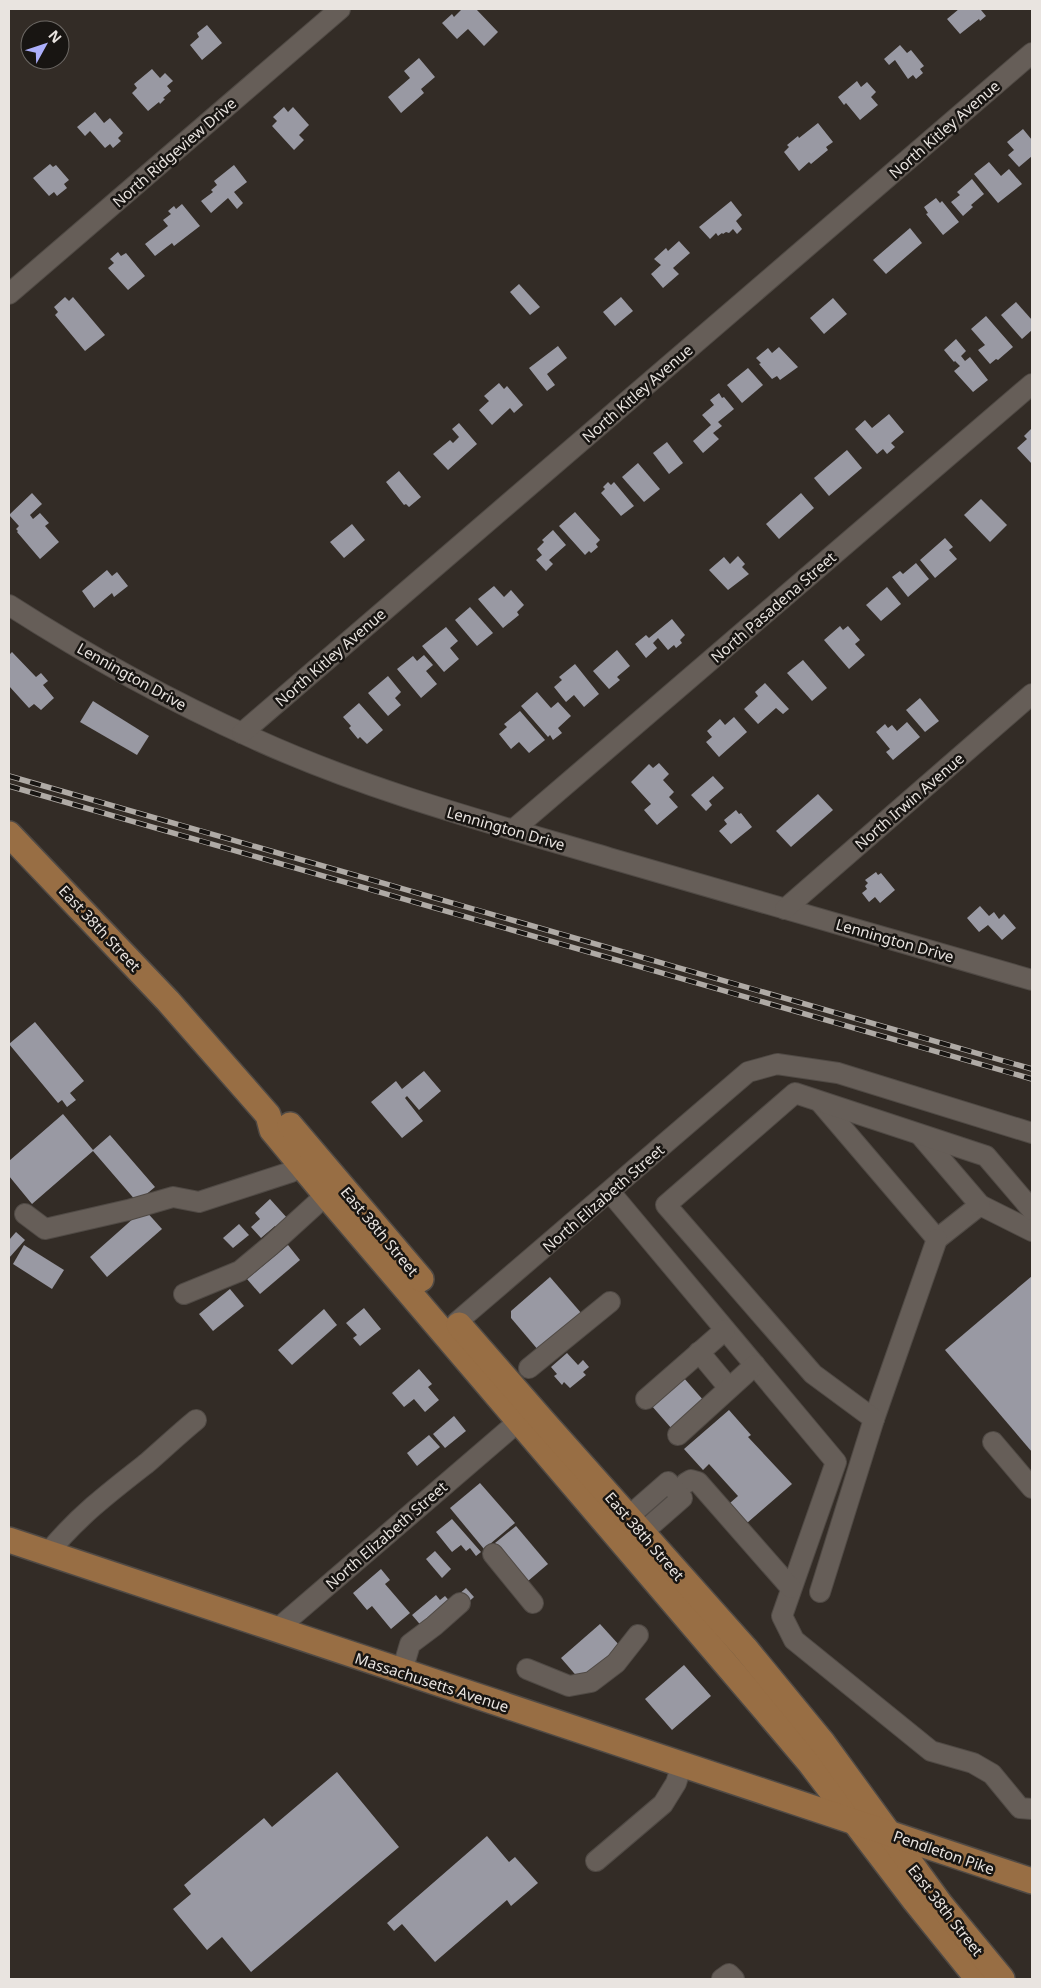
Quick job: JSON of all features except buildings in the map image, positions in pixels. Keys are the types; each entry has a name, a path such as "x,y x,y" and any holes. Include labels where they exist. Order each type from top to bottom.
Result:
{"main road":[{"name":"East 38th Street","path":"9,834 35,859 168,1001 268,1115 272,1130 766,1711 856,1822 978,1979"},
{"name":"East 38th Street","path":"268,1115 284,1118 457,1322 745,1648 823,1743 941,1905 1002,1979"},
{"name":"Massachusetts Avenue","path":"9,1540 856,1822"},
{"name":"Pendleton Pike","path":"856,1822 1032,1881"}],"street":[{"name":"North Ridgeview Drive","path":"9,294 340,9"},
{"name":"North Kitley Avenue","path":"242,733 1032,53"},
{"name":"North Pasadena Street","path":"513,830 1032,384"},
{"name":"Lennington Drive","path":"9,605 104,662 186,706 242,733 379,788 449,812 1032,980"},
{"name":"North Irwin Avenue","path":"785,909 1032,694"},
{"name":"North Elizabeth Street","path":"457,1322 748,1072 777,1064 838,1073 1032,1133"},
{"path":"874,1418 813,1374 666,1205 795,1093 986,1156 1032,1210"},
{"path":"820,1102 937,1240"},
{"path":"920,1135 980,1205 1032,1231"},
{"path":"25,1214 45,1229 128,1210 173,1197 198,1202 290,1172 300,1164"},
{"path":"610,1192 836,1462 782,1616 794,1640 931,1751 974,1763 992,1774 1020,1808 1032,1809"},
{"path":"184,1294 240,1271 326,1195"},
{"path":"820,1592 874,1418 937,1240 980,1205"},
{"path":"529,1368 610,1302"},
{"path":"646,1399 725,1330"},
{"path":"699,1352 729,1388"},
{"path":"678,1435 755,1365"},
{"path":"48,1553 88,1509 196,1420"},
{"name":"North Elizabeth Street","path":"276,1630 519,1421"},
{"path":"993,1442 1032,1488"},
{"path":"635,1525 690,1480 698,1482 791,1588"},
{"path":"493,1554 533,1603"},
{"path":"402,1672 410,1644 460,1603"},
{"path":"527,1669 569,1686 590,1682 616,1663 638,1635"},
{"path":"596,1861 663,1804 676,1783 682,1764"},
{"path":"722,1979 729,1974 734,1979"}],"railway":[{"path":"9,776 1032,1069"},
{"path":"9,786 1032,1079"}]}
